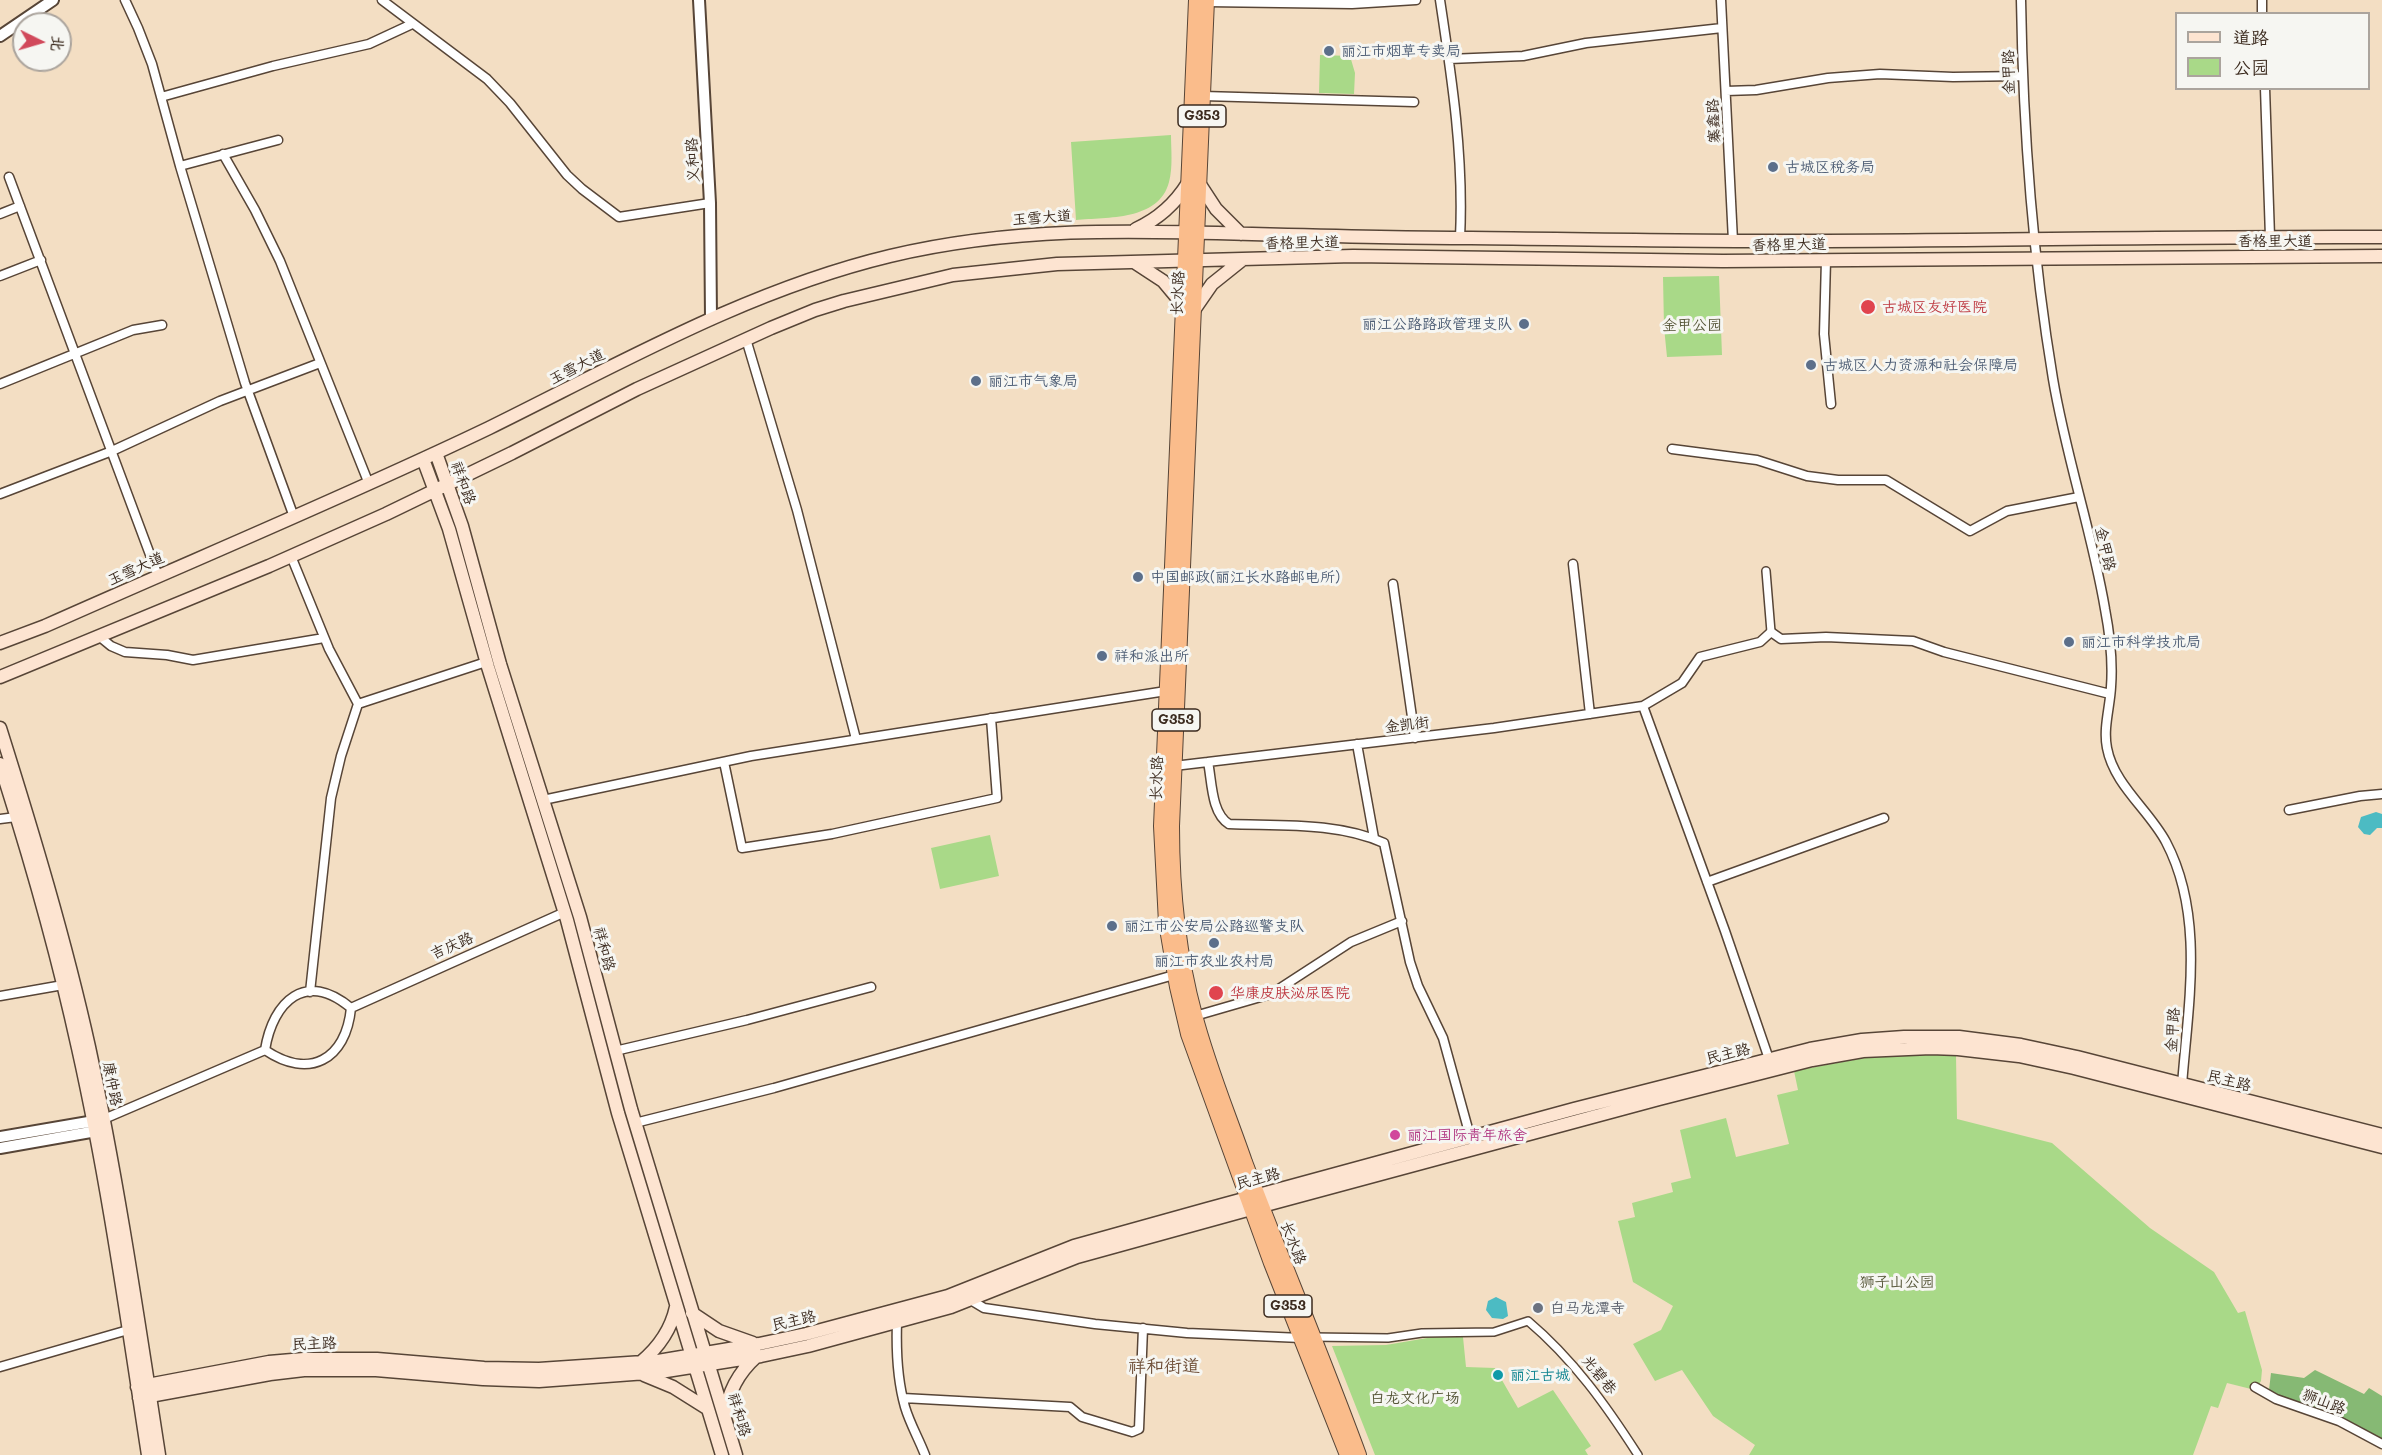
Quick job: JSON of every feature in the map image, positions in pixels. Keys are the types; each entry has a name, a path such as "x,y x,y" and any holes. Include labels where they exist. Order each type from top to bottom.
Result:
{"highway":[{"name":"长水路","path":"1194,183 1203,96 1203,1"},
{"name":"长水路","path":"1203,1 1188,308 1172,826 1173,890 1181,954 1195,1016 1254,1202"},
{"name":"长水路","path":"1188,308 1166,691 1161,858 1166,923 1174,975 1195,1056 1306,1337 1347,1455"},
{"name":"长水路","path":"1306,1337 1359,1455"}],"main road":[{"path":"1133,230 1151,221 1168,208 1194,183 1241,234"},
{"name":"玉雪大道","path":"0,644 369,484 711,319 804,280 920,249 1020,234 1133,230 1192,232"},
{"name":"香格里大道","path":"1192,232 1733,241 2382,237"},
{"name":"香格里大道","path":"1190,260 1364,256 1724,261 2382,256"},
{"path":"1132,262 1163,281 1188,308 1212,284 1243,259"},
{"path":"0,677 291,556 436,490 637,389 815,310 935,278 1023,266 1190,260"},
{"name":"祥和路","path":"436,453 465,536 500,664 580,917 635,1123 693,1313 708,1409 722,1455"},
{"name":"祥和路","path":"423,459 456,549 486,662 565,912 618,1113 677,1306 725,1421 736,1455"},
{"name":"康仲路","path":"0,728 59,926 88,1044 128,1330 159,1455"},
{"name":"康仲路","path":"0,764 100,1124 144,1392 148,1455"},
{"name":"民主路","path":"144,1392 304,1370 376,1370 539,1381 700,1361 756,1357 808,1346 897,1322 969,1299 1077,1257 1470,1136 1769,1059 1862,1040 1904,1036 1959,1037 2049,1050 2382,1135"},
{"name":"民主路","path":"700,1361 948,1296 1074,1246 1812,1060 1863,1051 1958,1048 2047,1062 2382,1147"},
{"path":"677,1306 664,1338 640,1368 708,1409"},
{"path":"693,1313 709,1326 728,1336 760,1344"},
{"path":"725,1421 731,1390 742,1372 756,1357"}],"street":[{"path":"0,36 53,0"},
{"path":"125,0 144,42 248,390 294,517"},
{"path":"382,0 487,79 510,103 567,175 619,217 710,203"},
{"name":"义和路","path":"699,0 710,203 711,319"},
{"path":"1203,1 1352,4 1416,0"},
{"path":"1440,0 1457,113 1462,202 1460,238"},
{"name":"寨鑫路","path":"1721,0 1733,241"},
{"name":"金甲路","path":"2021,0 2024,137 2034,239 2054,381 2105,609 2111,659 2105,734 2111,763 2165,840 2177,866 2186,898 2189,919 2190,974 2182,1085"},
{"path":"161,97 273,66 369,44 412,24"},
{"path":"1449,58 1522,56 1586,43 1722,28"},
{"path":"1725,91 1756,90 1828,78 1880,74 1953,77 2022,76"},
{"path":"2265,90 2270,237"},
{"path":"1203,96 1414,102"},
{"path":"180,166 278,140"},
{"path":"224,154 268,236 369,484"},
{"path":"9,177 158,576"},
{"path":"0,214 20,206"},
{"path":"0,276 41,260"},
{"path":"1826,260 1824,334 1831,404"},
{"path":"0,384 133,330 162,325"},
{"path":"746,339 800,521 856,740"},
{"path":"0,494 112,451 220,401 320,363"},
{"path":"1672,449 1757,460 1807,476 1838,480 1886,480 1970,531 2007,511 2079,497"},
{"path":"291,556 324,638 358,704 341,756 331,798 310,992"},
{"path":"1573,564 1590,714"},
{"path":"1766,571 1771,632"},
{"path":"1393,584 1414,738"},
{"path":"1771,632 1781,639 1826,637 1913,641 1944,652 2110,694"},
{"path":"1769,1059 1643,706 1682,683 1700,657 1760,642 1771,632"},
{"path":"100,637 111,646 125,652 167,655 193,660 324,638"},
{"path":"358,704 486,662"},
{"path":"543,800 724,762 1166,691"},
{"name":"金凯街","path":"1174,766 1414,738 1643,706"},
{"path":"724,762 742,848 810,837 998,798 991,718"},
{"path":"1357,744 1374,838"},
{"path":"1208,762 1217,809 1221,818 1229,824 1329,828 1374,838 1384,843 1414,974 1443,1038 1470,1136"},
{"path":"2289,810 2360,795 2382,794"},
{"path":"0,819 16,817"},
{"path":"1707,882 1884,818"},
{"name":"吉庆路","path":"351,1008 565,912"},
{"path":"1195,1016 1271,994 1351,942 1401,921"},
{"path":"635,1123 785,1085 1174,975"},
{"path":"0,996 63,985"},
{"path":"615,1051 747,1020 871,987"},
{"path":"310,992 335,996 351,1008 343,1038 324,1061 304,1065 290,1063 265,1050 269,1028 281,1006 293,996 310,992"},
{"path":"0,1148 100,1124 265,1050"},
{"path":"0,1137 100,1124"},
{"path":"969,1299 984,1308 1143,1328 1306,1337"},
{"name":"光碧巷","path":"1306,1337 1388,1338 1422,1333 1494,1332 1528,1321 1556,1344 1604,1402 1638,1455"},
{"path":"897,1322 897,1364 903,1398 925,1455"},
{"path":"903,1398 1070,1407 1083,1417 1132,1432 1139,1429 1143,1328"},
{"path":"0,1367 128,1330"},
{"name":"狮山路","path":"2255,1388 2276,1399 2339,1421 2382,1444"}],"green space":[{"path":"1320,55 1350,56 1355,73 1354,94 1319,93"},
{"path":"1171,135 1169,182 1163,195 1155,204 1143,210 1116,217 1076,220 1071,142"},
{"name":"金甲公园","path":"1719,276 1722,355 1667,357 1663,277"},
{"path":"990,835 999,876 940,889 931,848"},
{"name":"狮子山公园","path":"1886,1054 1956,1055 1957,1119 2052,1143 2150,1228 2214,1272 2238,1313 2245,1311 2262,1370 2261,1381 2255,1390 2227,1383 2218,1408 2211,1406 2193,1455 1749,1455 1755,1445 1713,1416 1682,1370 1655,1381 1633,1344 1661,1330 1673,1306 1633,1282 1618,1221 1635,1217 1632,1203 1673,1192 1671,1183 1691,1178 1680,1130 1726,1118 1736,1157 1789,1144 1777,1095 1798,1090 1794,1071"},
{"name":"白龙文化广场","path":"1433,1337 1463,1337 1466,1367 1495,1368 1518,1408 1553,1390 1591,1446 1585,1450 1588,1455 1375,1455 1332,1346 1386,1345"},
{"path":"2315,1370 2364,1394 2369,1388 2382,1396 2382,1440 2341,1417 2281,1397 2269,1390 2271,1373 2304,1378"}],"water":[{"path":"2376,812 2382,814 2382,828 2377,828 2370,835 2364,834 2358,827 2361,817"},
{"path":"1496,1297 1506,1302 1508,1316 1503,1319 1492,1318 1486,1310 1488,1301"}],"place":[{"name":"丽江市烟草专卖局","path":"1329,51"},
{"name":"古城区税务局","path":"1773,167"},
{"name":"古城区友好医院","path":"1868,307"},
{"name":"丽江公路路政管理支队","path":"1524,324"},
{"name":"古城区人力资源和社会保障局","path":"1811,365"},
{"name":"丽江市气象局","path":"976,381"},
{"name":"中国邮政(丽江长水路邮电所)","path":"1138,577"},
{"name":"丽江市科学技术局","path":"2069,642"},
{"name":"祥和派出所","path":"1102,656"},
{"name":"丽江市公安局公路巡警支队","path":"1112,926"},
{"name":"丽江市农业农村局","path":"1214,943"},
{"name":"华康皮肤泌尿医院","path":"1216,993"},
{"name":"丽江国际青年旅舍","path":"1395,1135"},
{"name":"白马龙潭寺","path":"1538,1308"},
{"name":"丽江古城","path":"1498,1375"}],"district":[{"name":"祥和街道","path":"1164,1366"}]}
